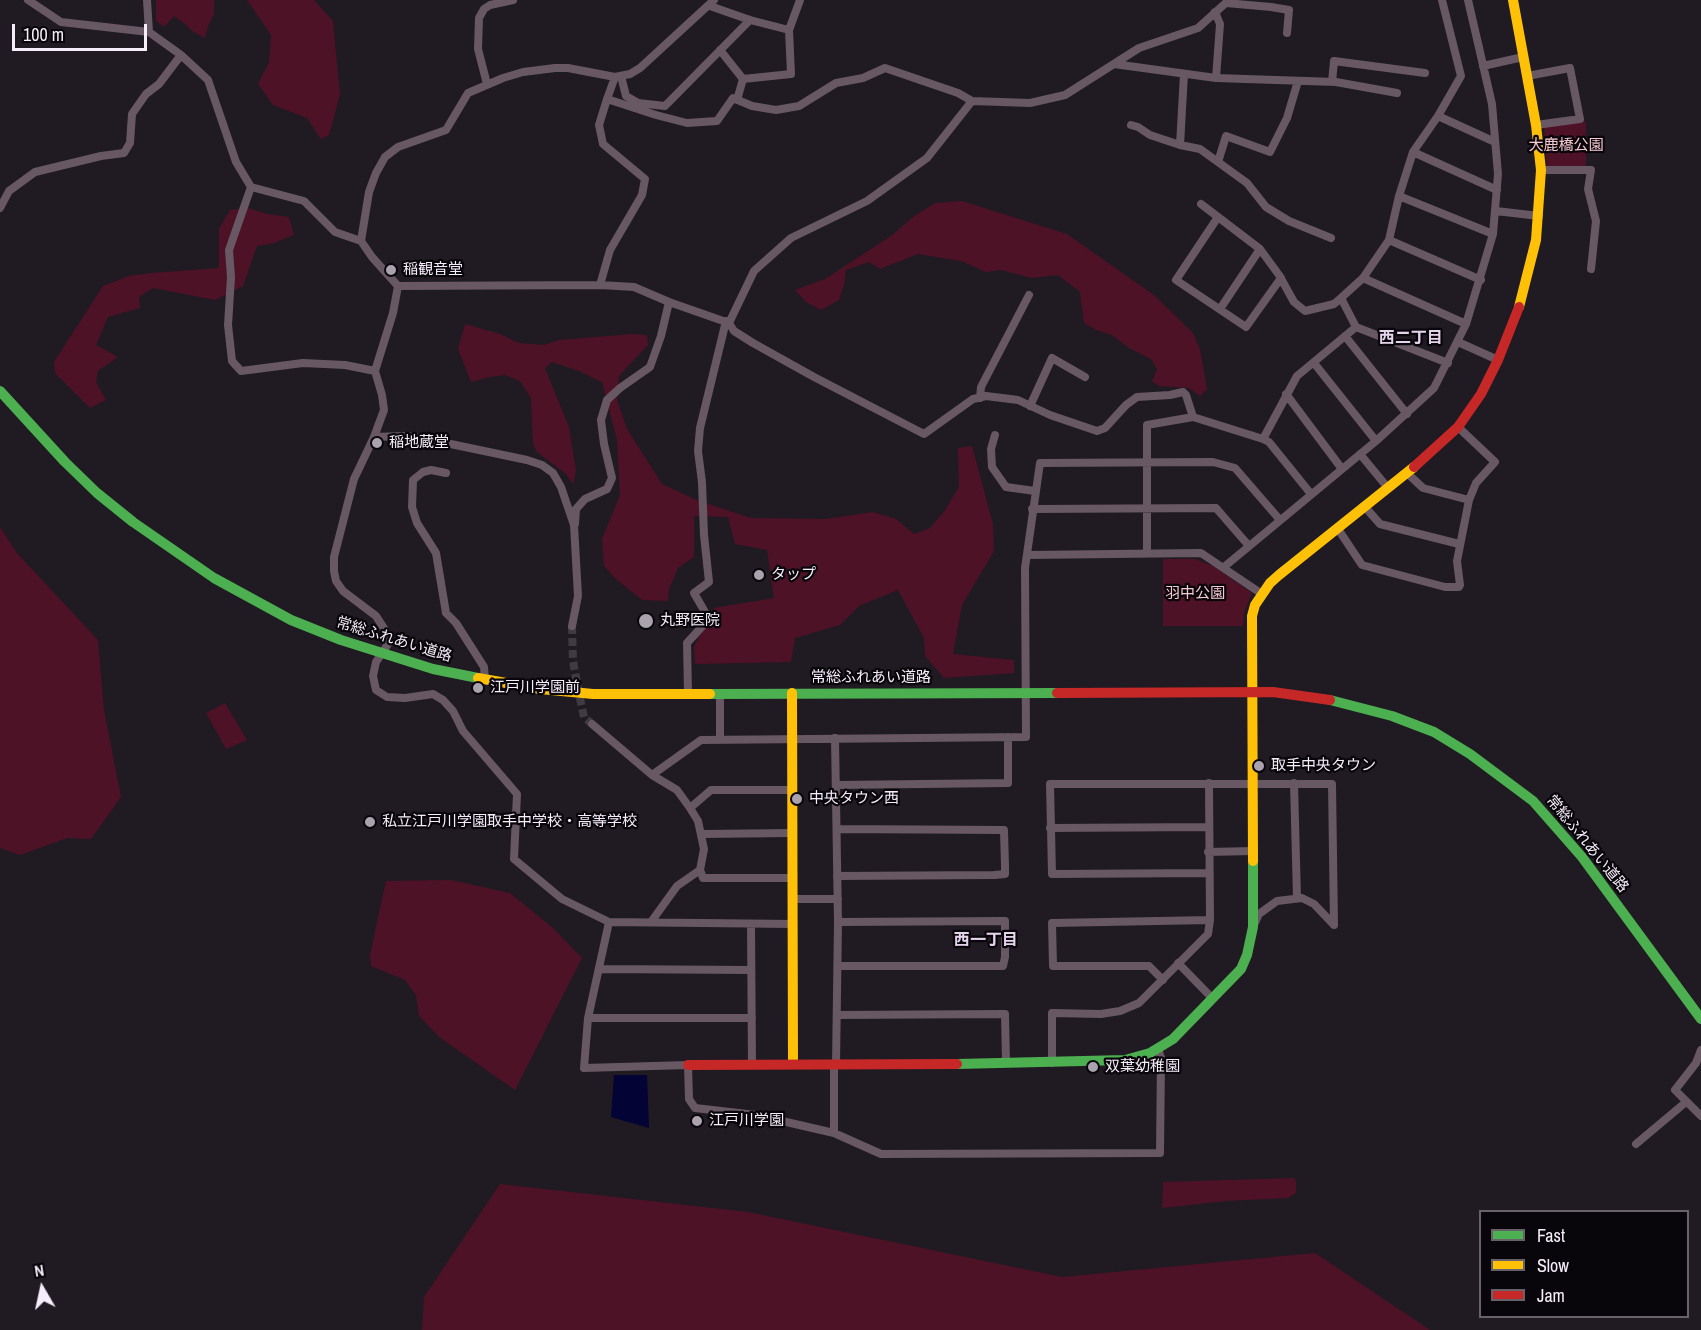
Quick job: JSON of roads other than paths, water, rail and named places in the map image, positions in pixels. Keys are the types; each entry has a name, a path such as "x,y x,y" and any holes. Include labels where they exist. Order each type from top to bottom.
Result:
{"street":[{"path":"28,0 61,22 149,32 181,55 208,80 236,162 251,187 304,201 335,232 360,241 398,286 600,285 634,287 669,302 728,322 734,331 753,343 924,434 973,399 986,396 1018,400 1050,415 1097,431 1105,428 1126,405 1137,397 1183,392 1193,417"},
{"path":"147,0 149,32"},
{"path":"487,84 478,49 479,18 484,9 490,5 513,0"},
{"path":"743,79 791,74 789,30 800,0"},
{"path":"1201,204 1260,249 1281,278 1294,302 1305,311 1334,304 1363,278 1389,240 1399,196 1413,152 1438,116 1461,76 1442,0"},
{"path":"1224,567 1376,441 1434,388 1466,324 1493,234 1497,190 1492,104 1468,0"},
{"path":"609,922 588,1018 584,1068 1119,1061 1136,1058 1158,1049 1184,1029 1241,969 1247,955 1253,927 1252,616 1262,594 1279,575 1407,473 1458,427 1481,394 1498,360 1522,298 1536,240 1541,170 1536,125 1513,0"},
{"path":"608,99 687,123 717,121 733,99 752,106 776,110 799,106 836,83 863,78 885,68 958,93 972,101 1030,103 1065,94 1139,48 1198,28 1228,1 1289,10 1287,33"},
{"path":"360,241 369,192 376,173 386,157 398,147 446,130 465,96 473,90 523,72 568,68 618,76 640,68 712,3 750,20 789,30"},
{"path":"1215,12 1220,24 1216,78"},
{"path":"618,76 626,96 638,103 665,106 750,20"},
{"path":"720,50 743,79"},
{"path":"0,208 9,191 35,172 100,156 124,153 130,143 132,114 146,94 159,84 181,55"},
{"path":"1483,66 1523,57"},
{"path":"1332,82 1334,62 1425,73"},
{"path":"1114,64 1216,78 1332,82 1397,93"},
{"path":"1527,76 1570,68 1580,119 1536,125"},
{"path":"1180,145 1185,74"},
{"path":"600,285 610,250 642,195 645,179 603,144 599,125 618,76"},
{"path":"737,100 743,79"},
{"path":"1218,162 1226,136 1270,152 1287,118 1298,81"},
{"path":"688,694 687,643 709,619 694,593 709,582 699,440 728,322 754,271 791,238 867,201 927,158 972,101"},
{"path":"1438,116 1495,142"},
{"path":"1131,125 1150,135 1200,149 1247,183 1266,207 1289,221 1331,238"},
{"path":"1413,152 1497,190"},
{"path":"1541,170 1591,170 1588,189 1596,221 1591,269"},
{"path":"251,187 229,250 231,276 228,325 232,361 241,370 303,363 345,364 375,371"},
{"path":"1399,196 1493,234"},
{"path":"1496,211 1539,216"},
{"path":"1218,217 1176,280 1246,327 1281,278"},
{"path":"1389,240 1481,280"},
{"path":"1220,309 1260,249"},
{"path":"1363,278 1466,324"},
{"path":"398,286 393,313 375,371 384,410 354,479 334,557 336,581 343,591 376,616 387,633 388,644 376,662 372,676 376,690 387,697 405,698 433,694 443,700 453,711 463,731 517,794 514,859 562,899 609,922 793,924"},
{"path":"980,398 981,387 1029,295"},
{"path":"1341,297 1356,327 1448,363"},
{"path":"572,626 578,596 574,525 576,509 585,499 607,489 612,478 601,420 607,400 650,367 661,336 669,302"},
{"path":"1263,439 1297,376 1356,327"},
{"path":"1345,336 1407,414"},
{"path":"1458,342 1498,360"},
{"path":"1030,406 1052,358 1086,377"},
{"path":"1314,363 1376,441"},
{"name":"常総ふれあい道路","path":"0,391 65,462 97,493 133,522 214,578 291,620 340,640 433,669 540,689 593,694 1252,692 1317,697 1356,705 1392,716 1434,732 1470,754 1533,801 1564,835 1701,1019"},
{"path":"1286,394 1342,469"},
{"path":"1147,553 1147,425 1193,417 1263,439 1269,442 1311,494"},
{"path":"1338,529 1362,565 1445,587 1456,588 1460,585 1457,561 1469,500 1476,483 1495,462 1458,427"},
{"path":"995,435 991,449 992,467 1006,486 1035,491"},
{"path":"374,437 422,438 542,465 554,473 574,525"},
{"path":"1360,454 1388,488"},
{"path":"652,775 701,740 1026,737 1025,568 1040,463 1213,462 1235,468 1280,520"},
{"path":"446,473 431,470 423,472 413,480 412,507 417,523 436,553 446,613 456,623 484,667 485,680"},
{"path":"1407,473 1423,488 1469,500"},
{"path":"1365,507 1380,524 1459,544"},
{"path":"1032,509 1216,508 1249,546"},
{"path":"1027,555 1201,552 1262,594"},
{"path":"720,693 720,739"},
{"path":"792,693 793,1064"},
{"path":"592,724 652,775 677,790 690,807 702,834 704,849 700,870 703,878 792,878"},
{"path":"836,785 1008,783 1008,737"},
{"path":"834,1133 838,966 835,738"},
{"path":"1052,1063 1052,1013 1101,1014 1120,1011 1139,1003 1208,934 1210,920 1209,783"},
{"path":"1294,783 1297,898"},
{"path":"1209,873 1052,874 1050,784 1332,784 1334,925 1314,904 1297,898 1285,899 1272,905 1259,914 1253,927"},
{"path":"690,807 711,790 792,790"},
{"path":"1050,828 1208,827"},
{"path":"837,830 1004,830 1005,866 1005,874 994,875 837,876"},
{"path":"702,834 792,833"},
{"path":"1208,852 1253,851"},
{"path":"651,922 677,886 700,870"},
{"path":"793,899 838,899"},
{"path":"1163,980 1149,966 1053,966 1052,923 1210,920"},
{"path":"838,922 1005,921 1003,966 838,966"},
{"path":"751,924 752,1065"},
{"path":"1178,963 1213,999"},
{"path":"599,969 751,970"},
{"path":"837,1015 1005,1014 1006,1063"},
{"path":"588,1018 752,1018"},
{"path":"688,1065 689,1099 695,1107 756,1115 834,1133 881,1154 1160,1153 1161,1058 1158,1049"},
{"path":"1701,1050 1696,1063 1675,1090 1701,1116"},
{"path":"1636,1144 1686,1102"}],"tunnel":[{"path":"572,626 573,661 579,694 584,717 592,724"}],"place":[{"name":"稲観音堂","path":"391,270"},
{"name":"稲地蔵堂","path":"377,443"},
{"name":"タップ","path":"759,575"},
{"name":"丸野医院","path":"646,621"},
{"name":"江戸川学園前","path":"478,688"},
{"name":"取手中央タウン","path":"1259,766"},
{"name":"中央タウン西","path":"797,799"},
{"name":"私立江戸川学園取手中学校・高等学校","path":"370,822"},
{"name":"双葉幼稚園","path":"1093,1067"},
{"name":"江戸川学園","path":"697,1121"}],"district":[{"name":"西二丁目","path":"1411,339"},
{"name":"西一丁目","path":"986,941"}],"park label":[{"name":"大鹿橋公園","path":"1566,146"},
{"name":"羽中公園","path":"1195,594"}]}
